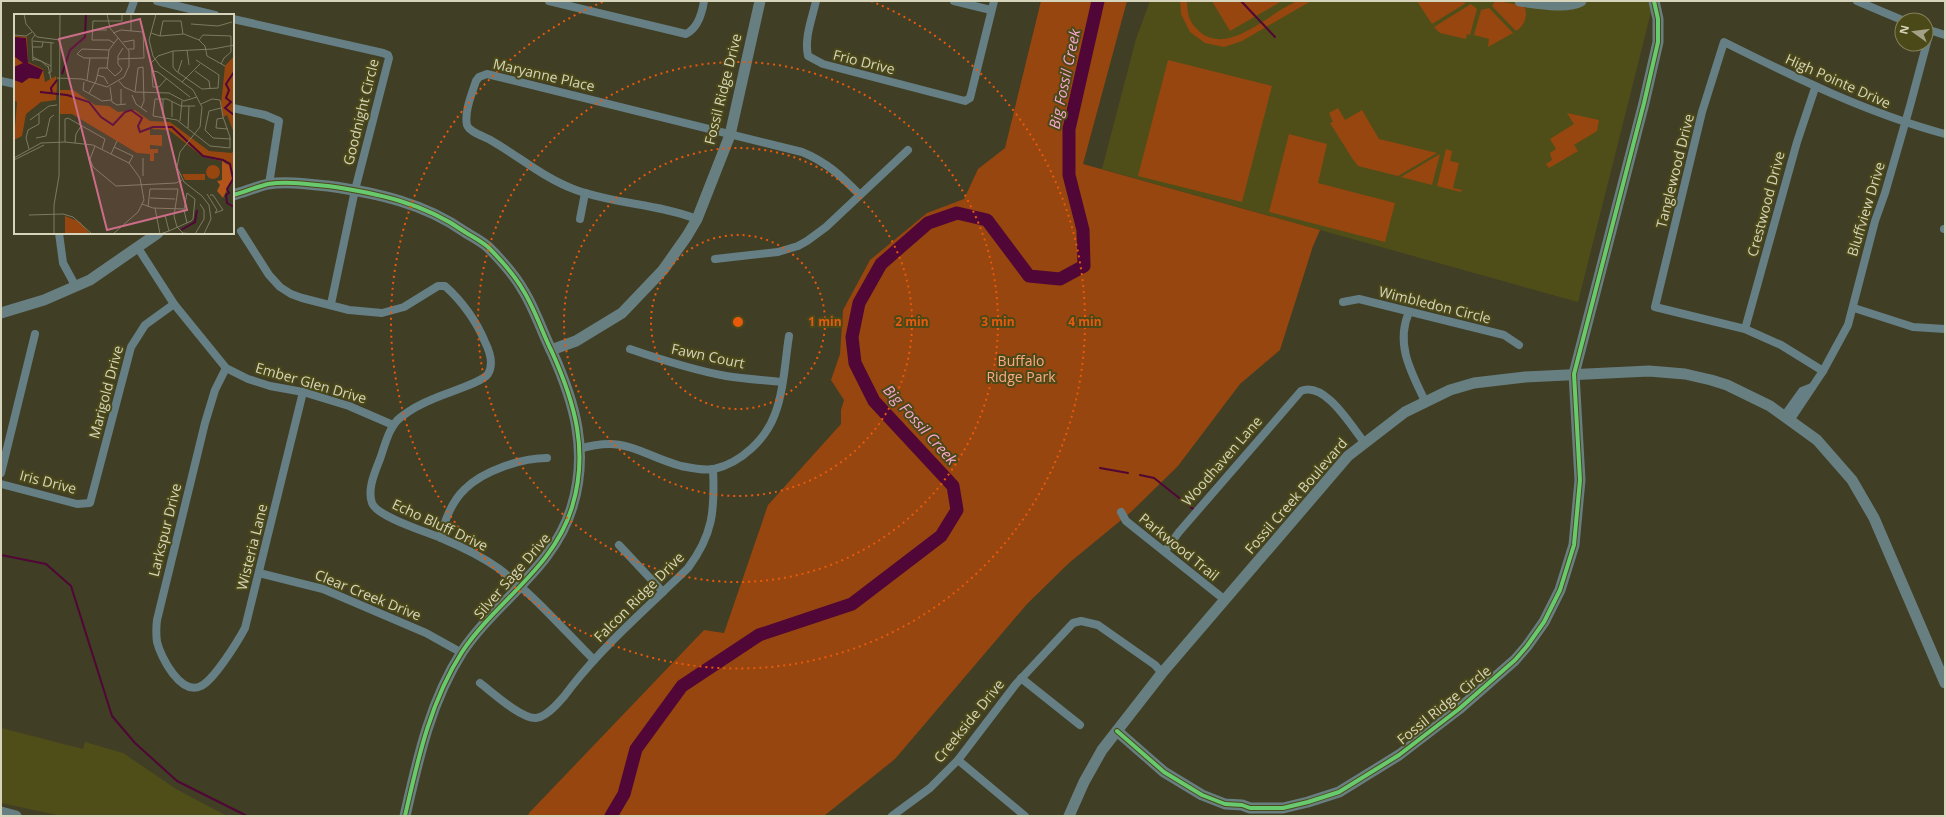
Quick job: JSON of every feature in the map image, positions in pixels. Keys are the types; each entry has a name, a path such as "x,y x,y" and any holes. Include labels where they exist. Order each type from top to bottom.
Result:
{"street":[{"path":"129,14 134,1"},
{"path":"157,1 211,14"},
{"path":"549,1 686,34 692,31 698,22 704,1"},
{"name":"Fossil Ridge Drive","path":"551,350 576,341 622,313 662,270 682,245 697,219 730,135 760,1"},
{"name":"Frio Drive","path":"816,1 806,48 808,56 816,62 965,101 970,98 991,10"},
{"path":"954,1 991,10 994,1"},
{"path":"1520,1 1559,5 1576,4 1581,1"},
{"name":"Fossil Ridge Circle","path":"1117,731 1164,772 1202,795 1225,804 1242,805 1250,808 1283,808 1308,802 1339,792 1399,755 1460,709 1521,653 1544,622 1560,590 1574,545 1580,480 1574,374 1644,103 1658,42 1658,19 1654,1"},
{"path":"1857,1 1894,17"},
{"name":"Goodnight Circle","path":"234,19 388,55 387,68 355,190"},
{"path":"1934,32 1945,35"},
{"name":"High Pointe Drive","path":"1724,42 1815,88 1905,124 1945,134"},
{"name":"Tanglewood Drive","path":"1724,42 1702,112 1655,307 1745,329"},
{"name":"Bluffview Drive","path":"1787,417 1793,416 1823,371 1848,325 1854,308 1856,291 1875,221 1885,193 1905,124 1923,52"},
{"name":"Maryanne Place","path":"697,219 657,207 585,193 562,185 470,129 467,123 468,110 476,80 487,74 730,135 766,142 815,157 834,169 860,195"},
{"path":"1,81 14,84"},
{"name":"Crestwood Drive","path":"1745,329 1796,142 1815,88"},
{"path":"234,108 264,115 279,121 268,184"},
{"path":"715,258 778,252 798,246 826,227 908,150"},
{"name":"Silver Sage Drive","path":"234,195 268,184 307,184 355,190 405,201 447,219 487,247 523,289 570,393 576,415 579,449 579,478 572,508 565,527 559,539 548,554 520,586 494,611 462,653 437,698 422,744 405,816"},
{"path":"331,304 355,190"},
{"path":"580,218 585,193"},
{"path":"240,231 269,275 280,287 296,296 370,314 382,313 404,306 438,286 445,286 467,310 483,336 491,360 490,370 487,376 483,379 432,399 401,417 393,424"},
{"path":"59,234 63,263 76,287"},
{"path":"1,313 44,300 90,280 157,234"},
{"name":"Ember Glen Drive","path":"138,248 174,304 226,368 248,379 270,386 303,392 368,412 393,424"},
{"name":"Wimbledon Circle","path":"1343,302 1359,299 1504,335 1519,345"},
{"name":"Marigold Drive","path":"90,503 131,347 146,325 174,304"},
{"path":"1854,308 1913,328 1945,329"},
{"path":"1409,312 1403,336 1405,355 1411,372 1425,401"},
{"path":"1745,329 1781,345 1823,371"},
{"path":"1,473 34,334"},
{"path":"579,449 598,443 625,445 682,466 714,469 730,464 745,454 764,435 776,413 788,336"},
{"name":"Fawn Court","path":"630,349 699,370 727,376 782,382"},
{"name":"Larkspur Drive","path":"192,688 180,683 164,658 158,643 157,620 211,401 226,368"},
{"name":"Fossil Creek Boulevard","path":"1069,816 1084,782 1102,750 1162,673 1348,456 1395,419 1425,401 1450,390 1474,384 1524,377 1649,371 1685,374 1727,385 1770,406 1817,440 1830,453 1852,480 1867,505 1895,565 1945,682"},
{"name":"Woodhaven Lane","path":"1165,551 1178,532 1301,391 1312,389 1326,396 1364,442"},
{"name":"Wisteria Lane","path":"192,688 201,686 209,680 239,640 245,628 260,573 303,392"},
{"name":"Echo Bluff Drive","path":"393,424 374,473 371,488 372,504 376,509 393,519 441,538 488,561 520,586 594,660"},
{"path":"441,538 447,518 457,498 474,482 499,468 530,459 547,458"},
{"name":"Falcon Ridge Drive","path":"480,682 520,713 528,717 538,718 547,713 564,697 594,660 688,568 706,540 712,519 714,501 714,469"},
{"name":"Iris Drive","path":"1,484 77,504 90,503"},
{"name":"Parkwood Trail","path":"1121,512 1126,521 1225,600"},
{"path":"619,545 663,592"},
{"name":"Clear Creek Drive","path":"260,573 323,588 426,634 462,653"},
{"name":"Creekside Drive","path":"892,816 930,788 958,760 1021,678 1073,623 1081,621 1092,623 1155,665 1162,673"},
{"path":"1021,678 1080,725"},
{"path":"958,760 1025,816"},
{"path":"1,812 15,816"}],"shaded area":[{"path":"1150,1 1644,1 1653,4 1578,302 1102,169 1136,39"},
{"path":"1,728 83,749 85,742 123,753 176,789 227,816 62,816 1,803"}],"green space":[{"name":"Buffalo Ridge Park","path":"1041,1 1127,1 1083,164 1320,230 1313,246 1280,350 1240,384 1178,466 1131,512 1069,563 1027,604 895,759 824,816 528,816 529,813 704,630 724,633 768,505 841,424 841,410 844,400 831,380 840,354 843,310 870,260 927,213 964,199 978,169 1005,148"},
{"path":"1180,1 1187,1 1189,16 1197,29 1208,37 1220,39 1233,37 1246,31 1295,2 1311,1 1242,41 1224,47 1205,43 1190,32 1181,14"},
{"path":"1212,1 1282,1 1230,31"},
{"path":"1417,1 1460,1 1466,3 1432,24"},
{"path":"1495,1 1522,5 1525,8 1526,17 1519,29 1516,31 1492,6"},
{"path":"1471,4 1477,9 1470,35 1467,34 1466,39 1440,33 1434,27"},
{"path":"1489,8 1513,33 1488,47 1489,39 1474,35 1481,10"},
{"path":"1168,60 1272,86 1242,202 1138,176"},
{"path":"1338,108 1345,120 1362,110 1379,139 1437,153 1398,176 1358,166 1330,123 1333,122 1329,113"},
{"path":"1567,113 1599,120 1597,131 1574,145 1578,151 1549,168 1546,164 1552,160 1550,153 1556,149 1550,139 1574,124"},
{"path":"1289,134 1327,144 1318,183 1395,203 1385,242 1269,212"},
{"path":"1446,149 1452,151 1450,161 1459,163 1453,188 1462,190 1461,192 1437,186"},
{"path":"1440,154 1432,185 1401,177"}],"waterway":[{"name":"Big Fossil Creek","path":"611,816 624,794 636,749 682,686 759,635 852,604 941,536 957,510 953,486 874,401 855,363 852,337 859,303 881,264 928,223 957,213 987,220 1029,276 1060,279 1084,266 1083,230 1069,175 1069,129 1098,1"},
{"path":"1241,1 1275,37"},
{"path":"1100,468 1128,473"},
{"path":"1140,475 1154,478 1193,509"},
{"path":"1,555 46,564 71,586 112,716 135,743 177,781 247,816"}],"cycle path":[{"path":"1117,731 1164,772 1202,795 1225,804 1242,805 1250,808 1283,808 1339,792 1399,755 1459,709 1515,660 1527,646 1544,622 1560,590 1574,545 1580,480 1574,374 1644,103 1658,42 1658,19 1654,1"},
{"path":"234,195 268,184 283,183 328,186 364,192 417,207 449,222 480,241 488,247 507,267 527,297 560,371 573,409 579,447 579,467 577,487 564,529 538,566 476,634 462,652 451,671 441,691 426,731 405,816"}]}
